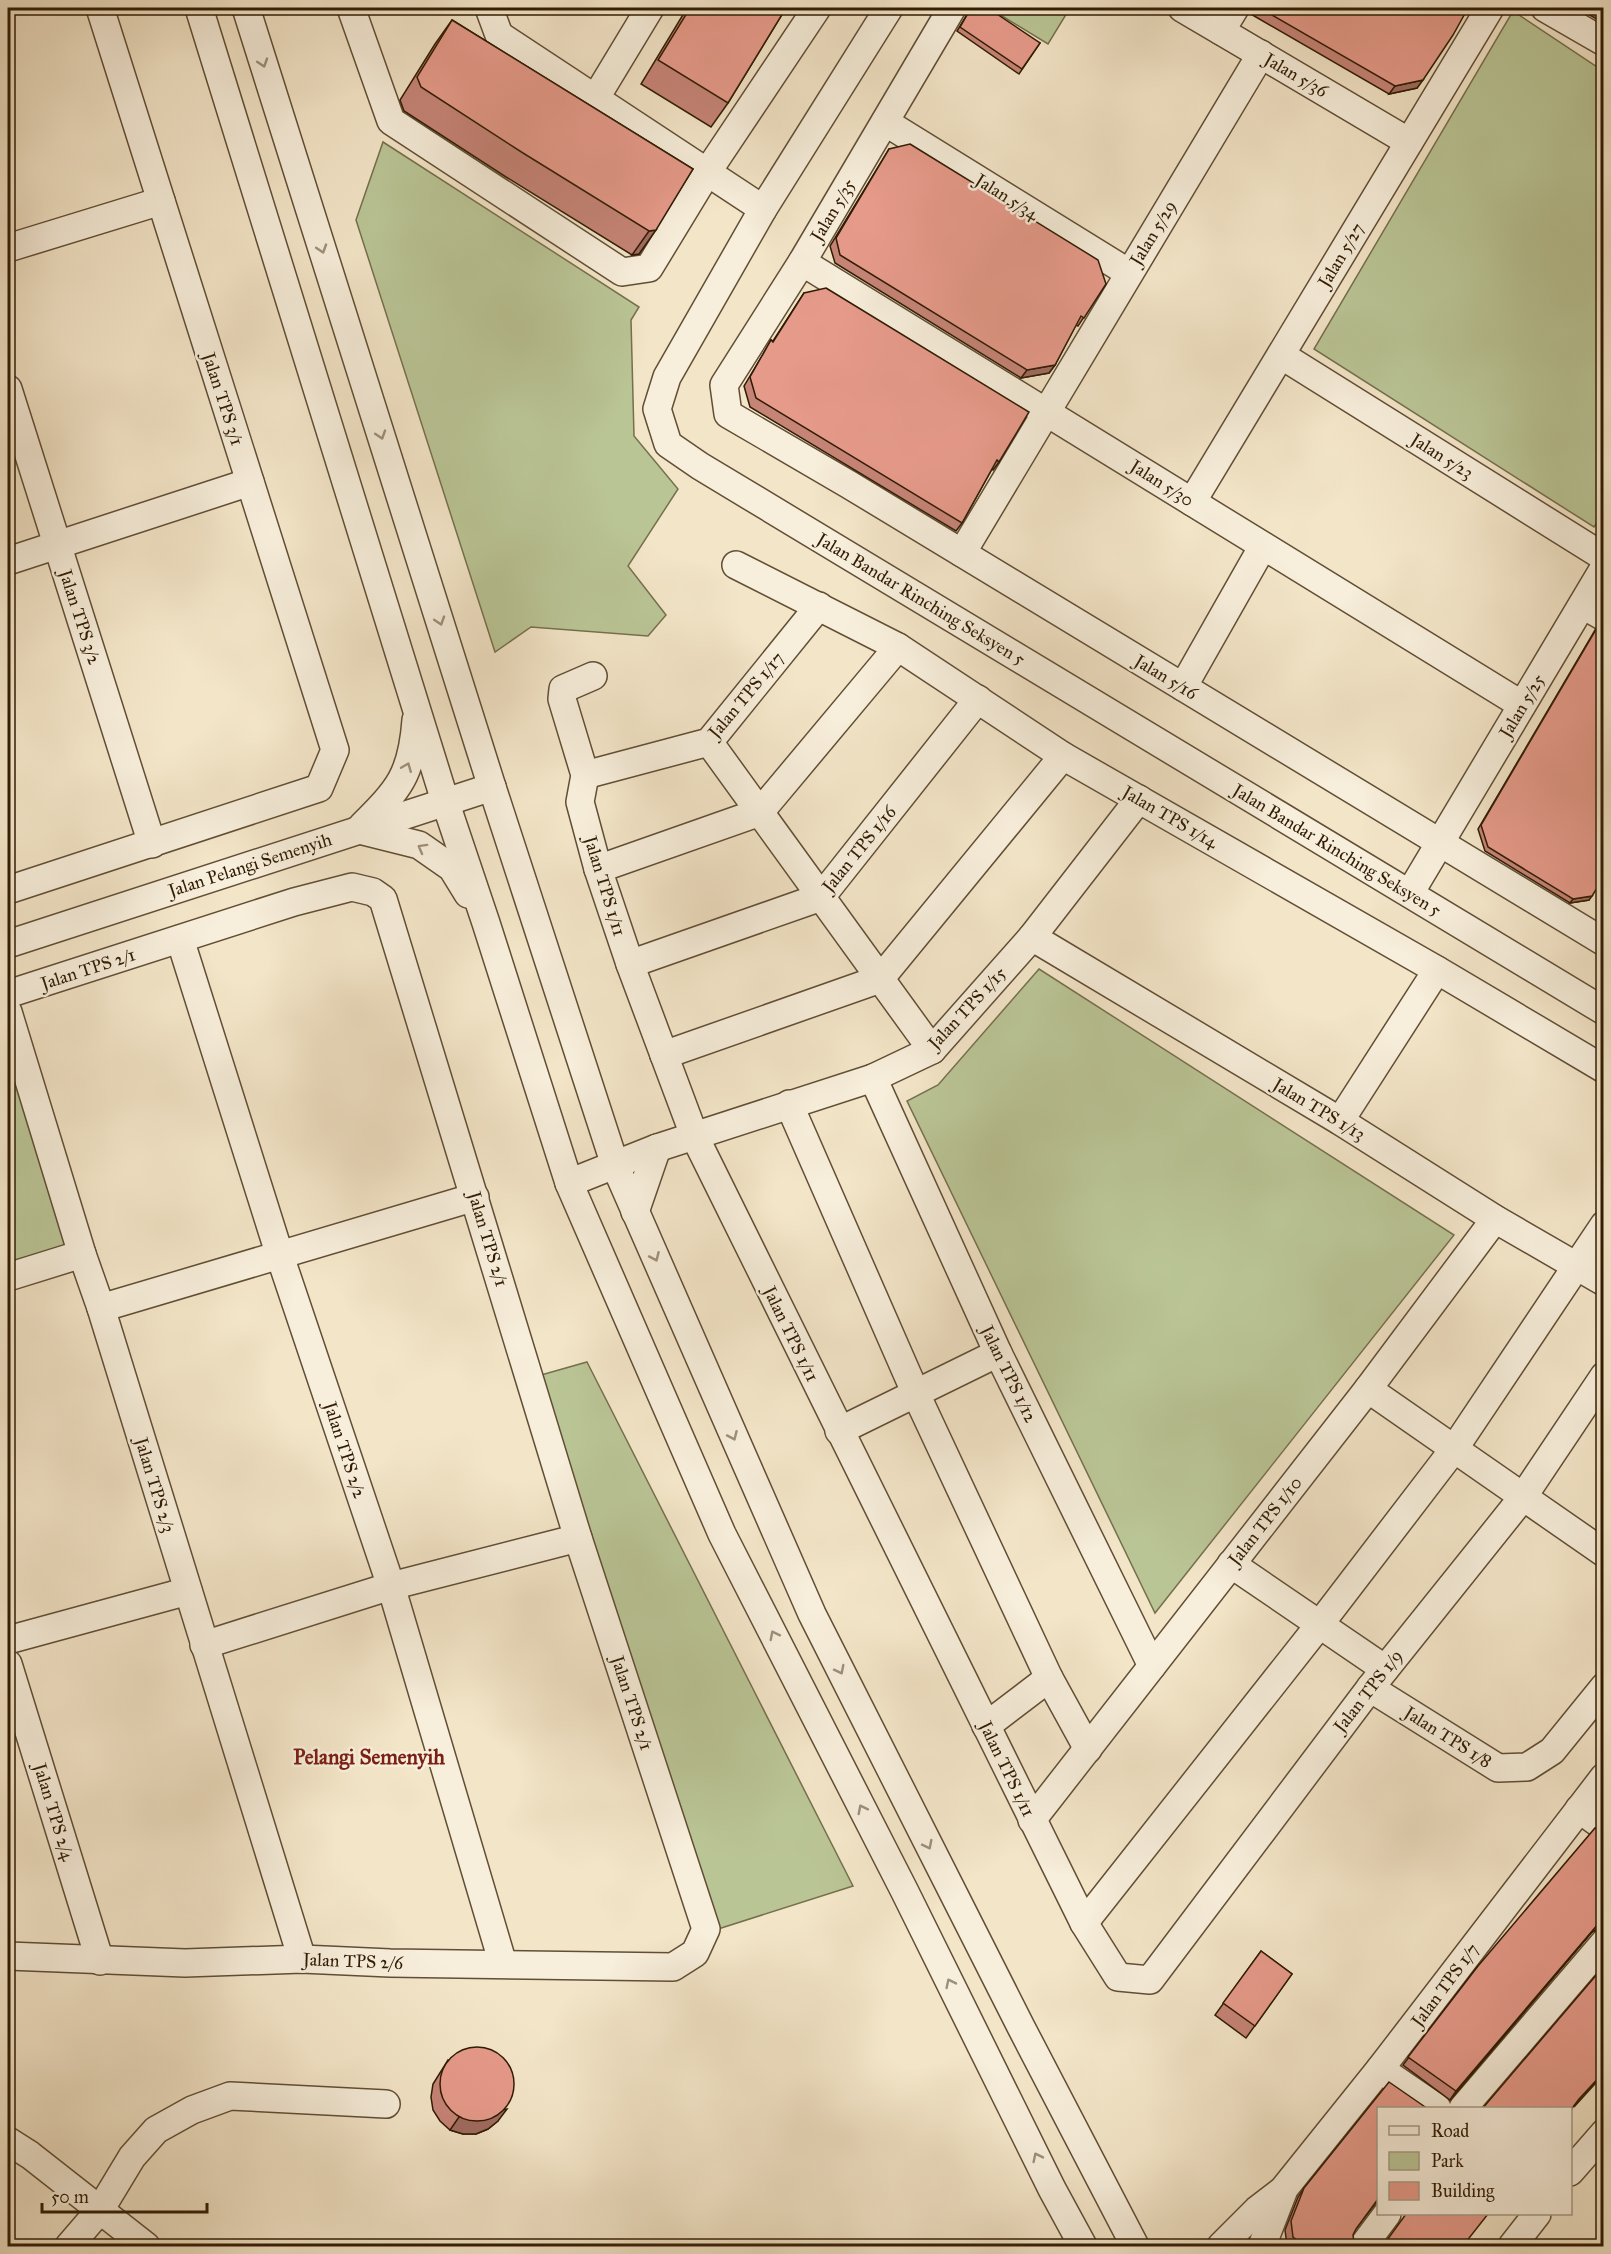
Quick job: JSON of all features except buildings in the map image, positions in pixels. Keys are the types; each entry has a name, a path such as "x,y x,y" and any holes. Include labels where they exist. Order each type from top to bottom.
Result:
{"street":[{"name":"Jalan TPS 3/1","path":"100,8 335,750 320,788 152,844"},
{"path":"199,8 445,801 569,1183 722,1534 1083,2247"},
{"path":"246,8 492,787 615,1165 812,1614 1021,2027 1137,2245"},
{"path":"351,8 391,121 622,272 649,268 708,171 817,8"},
{"path":"489,8 499,35 763,209"},
{"path":"596,99 650,8"},
{"name":"Jalan Bandar Rinching Seksyen 5","path":"888,8 763,209 667,377 657,409 668,444 700,466 1604,1011"},
{"name":"Jalan 5/35","path":"728,414 724,385 802,262 952,8"},
{"name":"Jalan 5/36","path":"1182,8 1410,142"},
{"path":"1221,31 1235,8"},
{"name":"Jalan 5/27","path":"1192,502 1490,8"},
{"path":"1545,8 1604,42"},
{"name":"Jalan 5/29","path":"962,553 1261,54"},
{"name":"Jalan 5/34","path":"885,122 1129,273"},
{"path":"8,248 161,201"},
{"name":"Jalan 5/30","path":"802,262 1522,705"},
{"name":"Jalan 5/23","path":"1281,355 1604,557"},
{"name":"Jalan TPS 3/2","path":"8,389 152,844"},
{"name":"Jalan 5/16","path":"728,414 1603,939"},
{"path":"8,561 250,482"},
{"path":"1183,687 1263,546"},
{"name":"Jalan TPS 1/14","path":"736,565 898,647 1063,756 1437,970 1604,1069"},
{"name":"Jalan 5/25","path":"1410,893 1522,705 1593,611 1604,568"},
{"name":"Jalan TPS 1/17","path":"585,775 710,742 819,606"},
{"path":"598,869 760,812 898,647"},
{"name":"Jalan TPS 1/11","path":"593,676 563,689 562,699 585,775 580,802 598,869 630,963 694,1135 1083,1923 1118,1977"},
{"name":"Jalan TPS 1/16","path":"630,963 821,897 978,699"},
{"path":"359,830 388,801 407,772 414,749 417,710"},
{"path":"710,742 932,1050"},
{"path":"664,1055 880,979 1063,756"},
{"name":"Jalan Pelangi Semenyih","path":"8,944 492,787"},
{"name":"Jalan TPS 1/15","path":"569,1183 694,1135 873,1078 932,1050 1032,937 1139,800"},
{"path":"359,830 419,845 452,868 486,923"},
{"path":"8,890 152,844"},
{"name":"Jalan TPS 2/1","path":"8,994 294,902 352,887 373,892 383,899 578,1538 706,1929 695,1953"},
{"name":"Jalan TPS 1/13","path":"1032,937 1340,1121 1495,1219 1604,1282"},
{"name":"Jalan TPS 2/2","path":"180,939 280,1256 391,1586 503,1964"},
{"path":"1340,1121 1437,970"},
{"name":"Jalan TPS 2/3","path":"8,1012 302,1959"},
{"name":"Jalan TPS 1/12","path":"873,1078 998,1353 1152,1666"},
{"path":"789,1104 916,1394 1049,1678 1088,1749"},
{"path":"604,1133 657,1148 635,1212"},
{"path":"101,1308 475,1197"},
{"name":"Jalan TPS 1/10","path":"1032,1820 1368,1389 1495,1219"},
{"path":"1083,1923 1320,1624 1454,1449 1604,1225"},
{"path":"8,1277 82,1254"},
{"path":"839,1431 998,1353"},
{"name":"Jalan TPS 1/9","path":"1118,1977 1150,1980 1378,1679 1523,1497 1604,1376"},
{"path":"1368,1389 1604,1553"},
{"path":"204,1645 391,1586 578,1538"},
{"name":"Jalan TPS 1/8","path":"1231,1564 1320,1624 1378,1679 1498,1768 1527,1767 1552,1752 1604,1687"},
{"path":"8,1640 188,1591"},
{"name":"Jalan TPS 2/4","path":"8,1664 100,1961"},
{"path":"986,1726 1049,1678"},
{"name":"Jalan TPS 1/7","path":"1221,2247 1257,2210 1283,2190 1380,2069 1604,1777"},
{"path":"1579,1809 1604,1827"},
{"path":"1465,2107 1604,1943"},
{"name":"Jalan TPS 2/6","path":"8,1956 185,1963 302,1959 401,1963 673,1967 695,1953"},
{"path":"1380,2069 1434,2107"},
{"path":"69,2247 100,2210 132,2157 156,2130 192,2110 230,2096 386,2104"},
{"path":"1572,2170 1604,2133"},
{"path":"8,2141 30,2155 146,2247"},
{"path":"1053,2189 1062,2247"},
{"name":"Jalan TPS 1/7","path":"1262,2247 1283,2190"},
{"path":"1363,2247 1386,2215"},
{"path":"1512,2247 1536,2215"}],"green space":[{"path":"989,8 1070,8 1048,44"},
{"path":"1513,11 1603,71 1604,512 1594,527 1314,349"},
{"path":"383,142 639,307 631,320 634,436 678,489 628,566 666,615 648,636 531,627 495,652 356,220"},
{"path":"1039,969 1454,1235 1155,1613 907,1101 938,1085"},
{"path":"8,1052 73,1248 8,1267"},
{"path":"587,1362 853,1886 715,1930 541,1375"}],"district":[{"name":"Pelangi Semenyih","path":"369,1757"}]}
